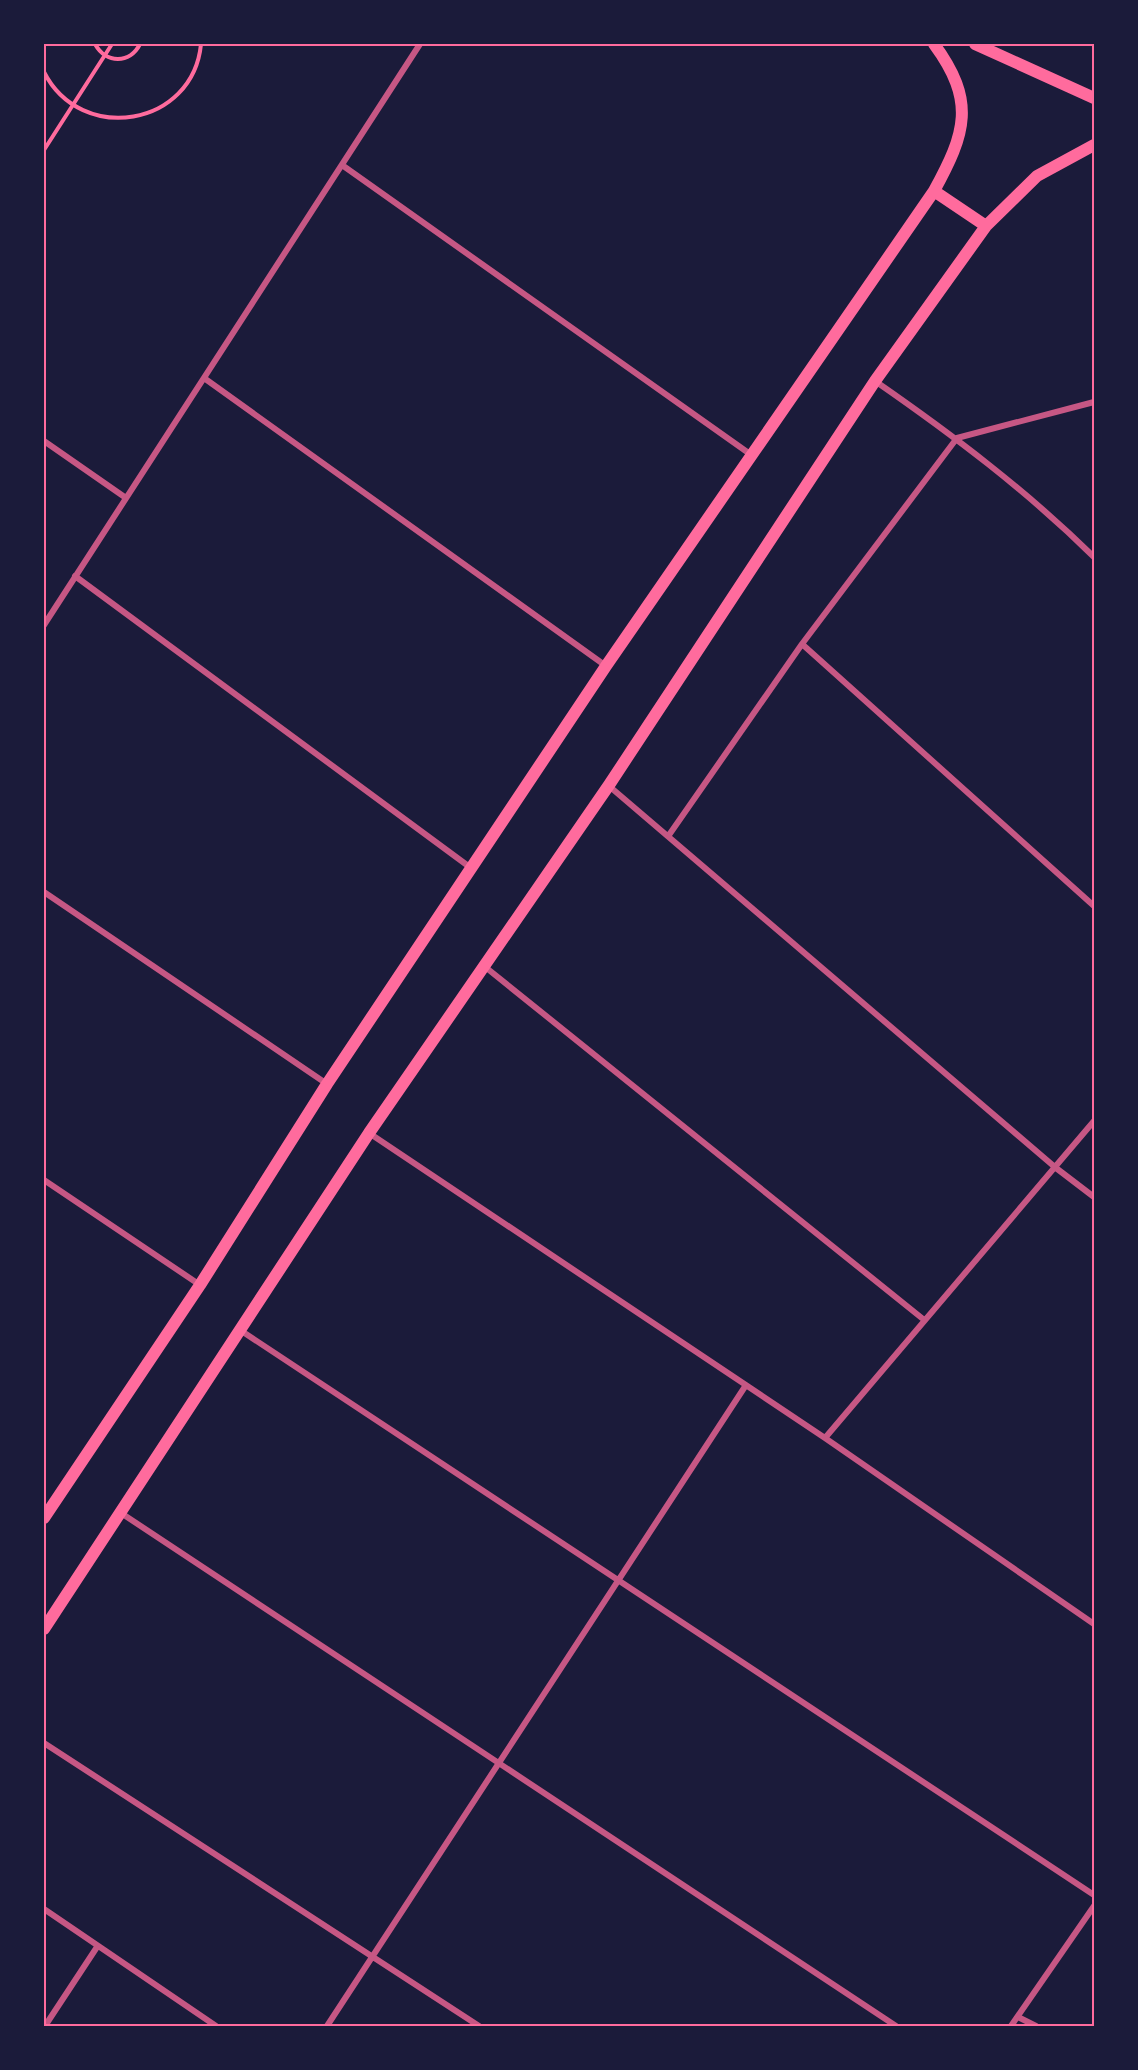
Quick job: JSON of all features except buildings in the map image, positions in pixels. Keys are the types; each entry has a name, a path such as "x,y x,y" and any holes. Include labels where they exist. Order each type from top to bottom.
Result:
{"main road":[{"path":"44,1518 200,1285 327,1084 606,666 750,454 934,191 955,153 962,131 963,112 956,81 934,44"},
{"path":"975,44 1095,98"},
{"path":"44,1629 369,1133 609,785 875,381 986,226 1037,176 1095,145"},
{"path":"934,191 986,226"}],"street":[{"path":"44,625 420,44"},
{"path":"342,165 750,454"},
{"path":"204,378 606,666"},
{"path":"875,381 957,438 1066,529 1095,557"},
{"path":"669,835 802,644 957,438 1095,402"},
{"path":"44,441 126,498"},
{"path":"75,576 471,868"},
{"path":"802,644 1095,906"},
{"path":"609,785 1056,1168 1095,1197"},
{"path":"44,892 327,1084"},
{"path":"484,966 923,1319"},
{"path":"825,1438 923,1319 1056,1168 1095,1120"},
{"path":"369,1133 825,1438 1095,1624"},
{"path":"44,1180 200,1285"},
{"path":"240,1330 1095,1896"},
{"path":"327,2026 746,1385"},
{"path":"120,1512 896,2026"},
{"path":"44,1743 371,1959 478,2026"},
{"path":"1011,2026 1095,1906"},
{"path":"44,1909 216,2026"},
{"path":"45,2026 97,1947"},
{"path":"1018,2017 1036,2026"}],"path":[{"path":"95,44 105,56 118,60 128,57 140,44"},
{"path":"44,150 112,44"},
{"path":"44,72 50,85 72,105 95,115 119,119 142,116 170,100 188,80 195,66 201,44"}]}
